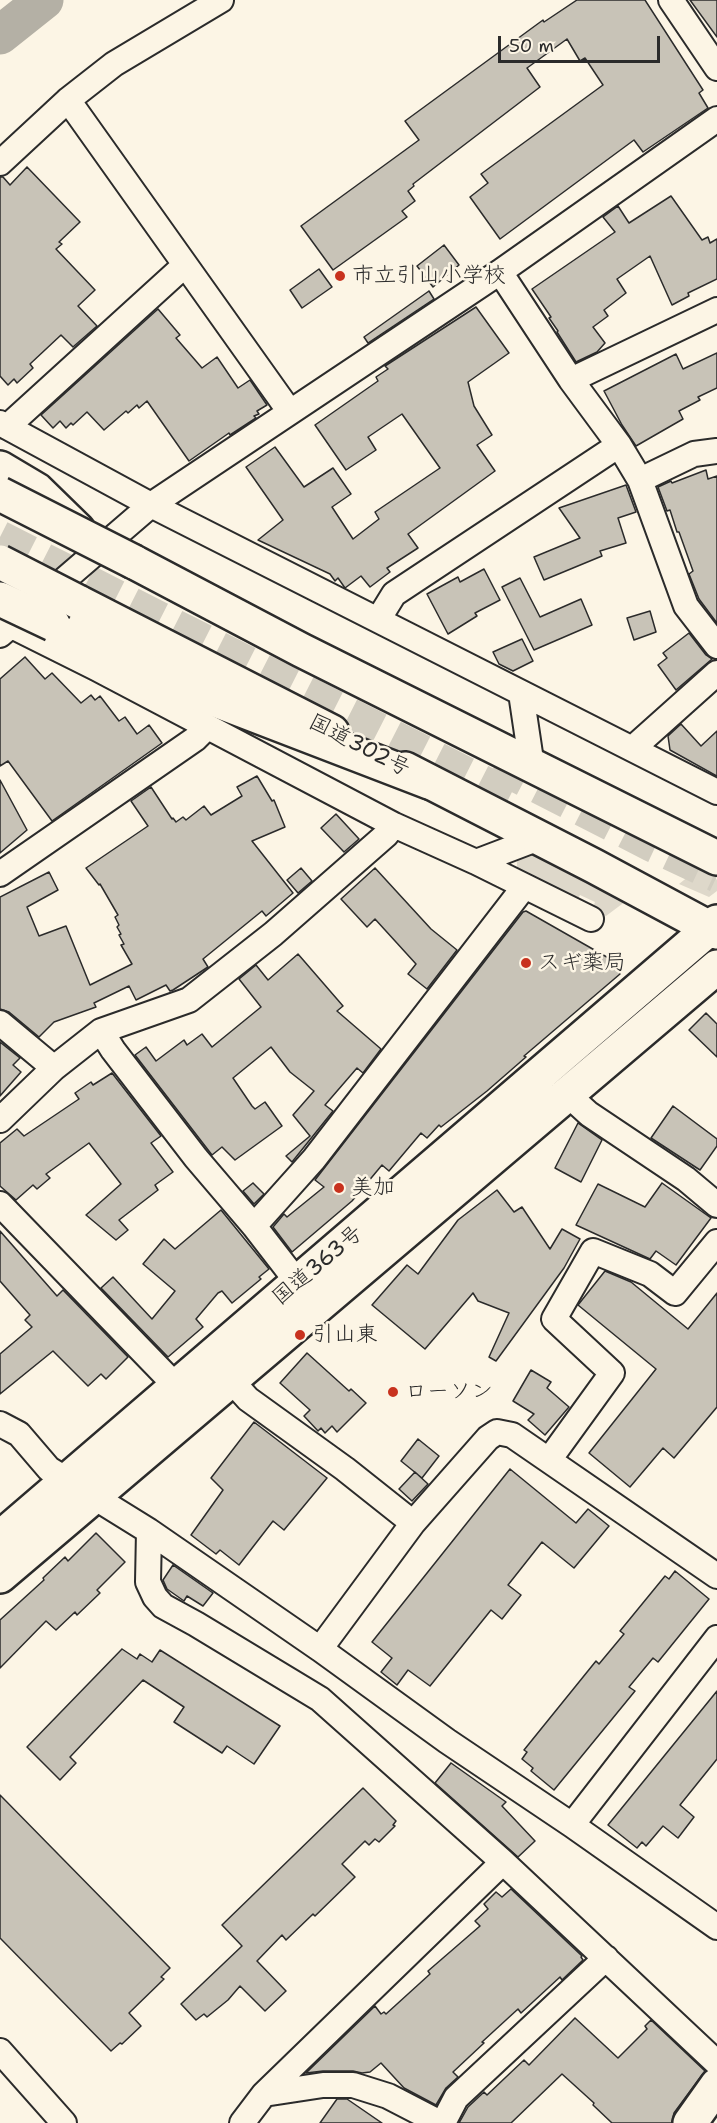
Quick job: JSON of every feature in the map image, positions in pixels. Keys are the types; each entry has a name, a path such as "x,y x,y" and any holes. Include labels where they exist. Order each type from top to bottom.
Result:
{"main road":[{"path":"0,468 37,490 88,539"},
{"path":"0,494 532,767 717,858"},
{"name":"国道302号","path":"0,562 715,928"},
{"path":"2,618 53,624 174,684 429,782"},
{"name":"国道363号","path":"0,1538 715,928"},
{"name":"国道363号","path":"0,1576 717,967"},
{"path":"690,2123 717,2085"}],"street":[{"path":"0,163 68,100 114,64 221,0"},
{"path":"671,0 717,68"},
{"path":"68,100 290,411"},
{"path":"585,913 524,887 476,862 394,825 2,618 151,506 500,272 717,118"},
{"path":"185,265 4,425 151,506 717,792"},
{"path":"500,272 571,380 619,445 640,480 686,606 717,646"},
{"path":"571,380 717,310"},
{"path":"378,620 394,594 619,445"},
{"path":"640,480 694,454 717,451"},
{"path":"632,749 717,673"},
{"path":"521,693 532,767"},
{"path":"0,874 195,739 207,727"},
{"path":"0,1120 54,1068 101,1030 189,1000 273,934 386,835 394,825"},
{"path":"476,862 539,838"},
{"path":"254,1226 314,1159 524,887"},
{"path":"0,1023 54,1068"},
{"path":"101,1030 113,1050 196,1158 254,1226 298,1283"},
{"path":"566,1094 589,1114 686,1179 717,1205"},
{"path":"0,1204 176,1386"},
{"path":"549,1460 612,1373 554,1319 593,1251 650,1274 675,1293 717,1242"},
{"path":"230,1379 248,1399 345,1469 413,1523"},
{"path":"0,1424 19,1434 49,1469 149,1531 320,1649 447,1741 717,1927"},
{"path":"320,1649 413,1523 488,1438 497,1432 512,1435 717,1576"},
{"path":"149,1531 148,1582 155,1597 163,1606 320,1699 503,1862 717,2062"},
{"path":"572,1825 717,1638"},
{"path":"242,2123 264,2094 503,1862"},
{"path":"264,2094 323,2085 353,2085 388,2096 441,2123 456,2098 606,1958"},
{"path":"5,2067 64,2123"}],"shaded area":[{"path":"527,850 634,895 606,916 592,910 595,902 580,895 576,902 520,872 517,860"},
{"path":"699,868 713,875 717,880 717,891 709,897 679,884"}],"building":[{"path":"577,0 645,0 703,90 699,93 708,108 643,152 634,140 500,239 470,197 488,183 481,174 603,85 585,58 580,61 567,39 527,68 540,87 413,184 414,186 408,191 415,201 402,211 407,217 333,270 301,226 419,140 405,121 543,20 544,22"},
{"path":"690,0 717,0 717,37"},
{"path":"27,167 80,222 59,242 62,244 56,249 95,290 78,306 97,326 73,347 61,335 30,364 33,368 17,383 14,379 8,385 0,376 0,177 3,177 10,185"},
{"path":"671,196 702,240 708,237 710,243 717,239 717,279 688,293 689,296 672,305 650,256 617,279 626,293 604,310 608,316 593,327 605,343 597,352 576,362 549,318 551,317 532,289 615,232 603,217 618,206 629,223"},
{"path":"444,245 459,265 433,287 417,266"},
{"path":"319,269 332,287 302,308 290,290"},
{"path":"429,291 434,299 368,343 364,337"},
{"path":"476,307 509,353 468,382 474,406 492,435 477,445 495,471 408,534 418,548 387,568 390,572 370,587 361,576 345,588 338,578 335,581 330,574 258,540 283,520 246,467 275,447 304,487 333,468 351,494 332,507 353,539 379,519 375,512 440,468 402,414 368,437 376,450 346,470 315,425 378,381 376,377 388,369 385,366"},
{"path":"158,309 180,335 176,338 202,368 217,357 238,388 250,380 267,405 257,411 259,414 254,416 256,418 230,435 229,433 189,461 147,401 139,408 137,405 128,413 126,411 104,430 87,412 73,425 71,423 66,428 60,421 53,428 41,415"},
{"path":"717,353 717,388 698,397 700,400 679,411 683,419 636,446 604,391 676,354 683,369"},
{"path":"706,470 708,479 717,476 717,623 699,599 689,574 693,571 679,532 677,532 670,510 667,511 658,487"},
{"path":"626,485 636,512 618,518 626,543 600,551 602,556 544,580 534,557 580,538 559,508"},
{"path":"484,569 500,600 475,613 477,616 448,634 427,594 458,577 460,582"},
{"path":"520,578 540,617 581,599 592,625 534,650 502,587"},
{"path":"650,611 656,632 634,640 627,618"},
{"path":"689,633 706,655 712,659 676,690 658,665 667,658 663,653"},
{"path":"522,639 533,661 513,671 499,664 493,652"},
{"path":"25,657 45,679 52,673 81,703 91,695 95,700 100,696 119,721 125,717 137,734 149,725 162,743 52,821 8,761 0,766 0,679"},
{"path":"681,724 701,746 717,731 717,776 670,750 668,736"},
{"path":"257,776 272,801 274,800 285,827 252,841 293,893 266,916 262,911 203,959 208,967 173,990 170,991 166,985 136,1000 129,986 94,1003 96,1007 54,1022 39,1037 9,1012 0,1009 0,897 49,872 58,890 27,907 39,936 66,926 90,985 132,964 121,945 124,944 119,935 121,934 117,927 119,925 115,917 118,915 100,884 86,868 148,826 131,801 151,787 176,822 183,817 186,820 204,806 211,815 242,796 237,787"},
{"path":"0,780 27,830 0,853"},
{"path":"336,814 359,839 344,852 321,828"},
{"path":"301,868 312,881 298,893 287,880"},
{"path":"375,868 431,929 457,950 427,989 408,974 416,964 375,919 367,927 341,899"},
{"path":"526,911 619,964 620,974 524,1056 526,1057 487,1091 441,1127 439,1125 427,1138 421,1133 389,1171 382,1165 352,1201 292,1252 273,1227 284,1214 287,1217 324,1187 315,1180"},
{"path":"298,954 343,1006 337,1011 381,1049 363,1073 357,1068 325,1105 333,1111 292,1162 286,1156 310,1136 293,1115 314,1091 290,1072 271,1047 233,1078 255,1109 265,1102 282,1126 235,1160 222,1147 212,1155 135,1055 146,1047 156,1061 184,1040 187,1045 202,1034 212,1047 261,1007 239,979 256,965 268,980"},
{"path":"706,1013 717,1024 717,1057 689,1030"},
{"path":"0,1042 20,1058 13,1065 21,1072 0,1096"},
{"path":"112,1073 161,1136 151,1143 173,1172 155,1185 158,1190 119,1220 128,1230 116,1240 86,1215 121,1184 89,1143 46,1174 50,1178 37,1189 33,1185 16,1200 0,1186 0,1143 17,1129 24,1136 79,1099 75,1093 91,1082 93,1085"},
{"path":"673,1106 717,1139 717,1146 700,1170 651,1138"},
{"path":"578,1123 602,1140 581,1182 555,1168"},
{"path":"253,1183 264,1194 254,1204 243,1191"},
{"path":"662,1183 711,1218 676,1265 656,1251 650,1259 576,1225 598,1184 645,1207"},
{"path":"497,1190 514,1212 522,1207 550,1249 562,1229 580,1239 564,1268 496,1361 489,1357 509,1313 478,1301 473,1293 425,1349 372,1305 407,1265 418,1274 458,1220"},
{"path":"221,1210 269,1269 259,1277 261,1279 232,1303 222,1291 218,1293 196,1319 203,1327 168,1357 101,1288 113,1277 152,1319 175,1291 143,1264 164,1239 175,1249"},
{"path":"0,1231 57,1296 63,1290 128,1357 106,1379 101,1374 88,1386 53,1351 0,1394 0,1354 32,1327 25,1320 30,1315 0,1281"},
{"path":"605,1271 631,1282 688,1329 717,1293 717,1407 674,1458 663,1448 630,1487 589,1453 656,1369 578,1305"},
{"path":"307,1353 349,1391 351,1389 366,1403 337,1432 332,1426 325,1433 321,1428 318,1431 304,1416 310,1410 280,1383"},
{"path":"531,1370 551,1382 547,1388 569,1407 545,1435 528,1420 534,1414 513,1401"},
{"path":"254,1422 327,1478 284,1530 273,1521 239,1565 220,1550 216,1554 191,1535 223,1490 211,1478"},
{"path":"418,1439 439,1456 422,1478 401,1461"},
{"path":"510,1469 576,1523 588,1509 609,1526 574,1568 542,1542 508,1585 521,1595 502,1619 491,1610 430,1686 408,1670 397,1685 381,1672 392,1658 372,1642"},
{"path":"415,1472 428,1484 412,1501 399,1489"},
{"path":"96,1533 125,1562 97,1590 100,1593 77,1615 75,1612 56,1630 46,1621 0,1668 0,1620 44,1580 43,1578 65,1557 68,1561"},
{"path":"173,1565 213,1593 203,1606 187,1596 184,1601 167,1589 163,1580"},
{"path":"675,1571 709,1599 658,1662 653,1658 629,1687 635,1691 554,1790 531,1771 533,1768 522,1759 527,1752 524,1750 596,1661 599,1664 624,1634 620,1631 665,1576 669,1579"},
{"path":"122,1649 137,1659 140,1654 152,1662 160,1650 280,1726 254,1764 227,1746 222,1753 174,1722 184,1707 143,1680 70,1757 76,1763 60,1780 27,1747"},
{"path":"717,1691 717,1759 680,1805 694,1817 678,1838 663,1826 646,1846 642,1842 637,1848 608,1825"},
{"path":"451,1763 506,1802 502,1806 535,1841 518,1857 435,1783"},
{"path":"363,1788 396,1821 393,1825 395,1826 379,1842 375,1839 369,1845 365,1841 342,1864 355,1877 315,1916 313,1914 286,1940 282,1935 257,1961 286,1991 265,2011 240,1986 228,2000 207,2017 204,2014 196,2020 181,2004 242,1946 222,1925"},
{"path":"0,1795 170,1968 161,1977 164,1979 129,2013 141,2026 111,2051 0,1938"},
{"path":"511,1889 582,1956 583,1960 562,1980 560,1977 521,2013 518,2009 482,2042 484,2043 453,2072 458,2077 446,2088 436,2105 404,2088 381,2063 370,2072 306,2073 375,2006 381,2014 384,2012 386,2014 430,1974 428,1971 480,1926 475,1921 488,1909 484,1904 496,1892 502,1897"},
{"path":"575,2018 618,2058 647,2029 645,2026 651,2020 705,2071 674,2113 672,2123 612,2123 562,2074 511,2123 459,2123 468,2107 484,2092 487,2095 524,2060 529,2065"},
{"path":"337,2099 347,2099 382,2123 320,2123"}],"waterway":[{"path":"0,35 44,0"}],"tunnel":[{"path":"0,537 517,799"},
{"path":"495,765 717,876"}],"place":[{"name":"市立引山小学校","path":"340,276"},
{"name":"スギ薬局","path":"526,963"},
{"name":"美加","path":"339,1188"},
{"name":"引山東","path":"300,1335"},
{"name":"ローソン","path":"393,1392"}]}
